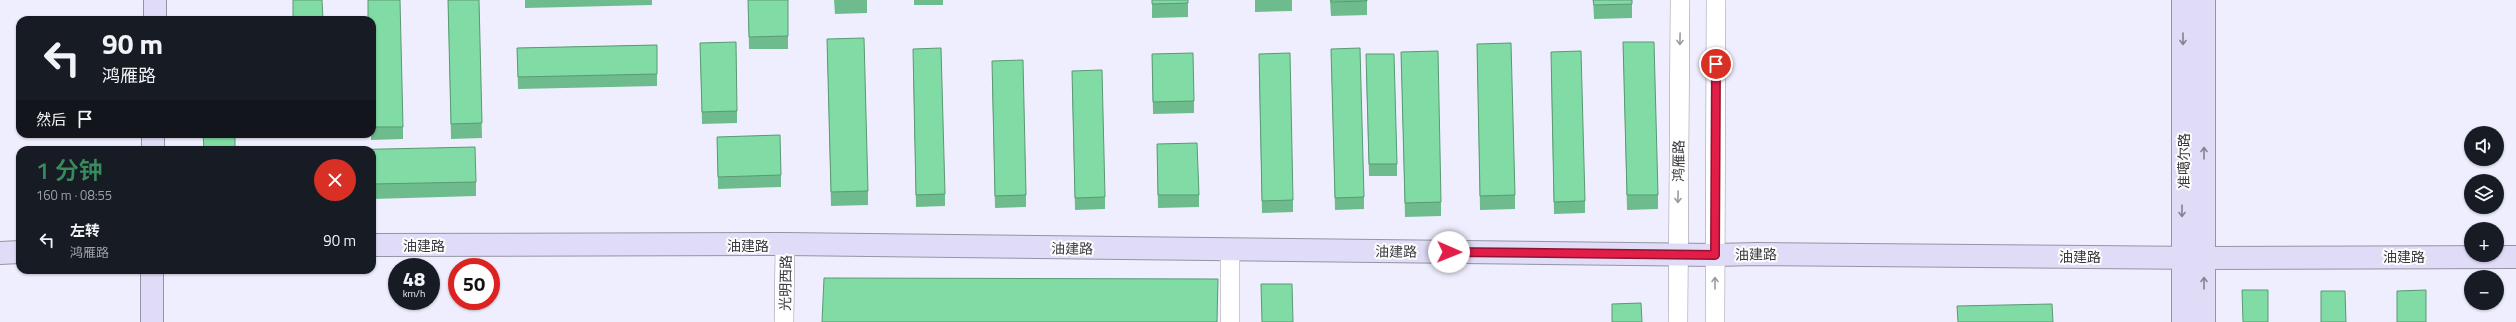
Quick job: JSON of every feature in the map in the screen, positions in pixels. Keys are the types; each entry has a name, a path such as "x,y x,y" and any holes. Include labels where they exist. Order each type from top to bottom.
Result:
{"main road":[{"path":"155,0 155,16"},
{"name":"准噶尔路","path":"2183,0 2183,322"},
{"name":"准噶尔路","path":"2204,0 2204,322"},
{"name":"油建路","path":"376,245 785,244 1677,255 1757,254 2204,258 2516,257"},
{"path":"0,253 16,252"},
{"path":"152,274 152,322"}],"street":[{"name":"鸿雁路","path":"1678,322 1677,255 1680,0"},
{"path":"1715,322 1716,0"},
{"name":"光明西路","path":"784,322 785,244"},
{"path":"1230,250 1230,322"}],"building":[{"path":"293,0 322,0 323,16 293,16"},
{"path":"368,0 400,0 403,127 376,127 376,16 368,16"},
{"path":"448,0 479,0 482,123 451,124"},
{"path":"748,0 788,0 788,36 749,37"},
{"path":"1152,0 1188,0 1188,3 1152,4"},
{"path":"1331,0 1367,0 1367,1 1331,2"},
{"path":"1593,0 1632,0 1632,4 1594,5"},
{"path":"864,38 868,191 831,192 827,39"},
{"path":"736,42 737,111 702,112 700,43"},
{"path":"1623,42 1654,42 1658,195 1627,195"},
{"path":"1511,43 1515,195 1480,196 1477,44"},
{"path":"657,45 657,74 518,77 517,48"},
{"path":"941,48 945,194 916,195 913,49"},
{"path":"1360,48 1364,197 1335,198 1331,49"},
{"path":"1438,51 1441,202 1405,203 1401,52"},
{"path":"1581,51 1585,201 1554,202 1551,52"},
{"path":"1193,53 1194,101 1153,102 1152,54"},
{"path":"1290,53 1293,200 1262,201 1259,54"},
{"path":"1366,54 1394,54 1397,164 1369,164"},
{"path":"1023,60 1026,195 995,196 992,61"},
{"path":"1102,70 1105,197 1075,198 1072,71"},
{"path":"780,135 781,175 718,177 717,137"},
{"path":"203,138 235,138 235,146 204,146"},
{"path":"1197,143 1199,195 1158,195 1157,144"},
{"path":"475,147 476,182 376,184 376,149"},
{"path":"824,278 1218,279 1217,322 822,322"},
{"path":"1261,284 1292,284 1293,322 1262,322"},
{"path":"2242,290 2268,290 2268,322 2243,322"},
{"path":"2426,290 2426,322 2397,322 2397,291"},
{"path":"2321,291 2345,291 2346,322 2321,322"},
{"path":"1641,303 1642,322 1612,322 1612,304"},
{"path":"2052,304 2053,322 1958,322 1957,306"}],"route":[{"path":"1449,252 1715,255 1716,64"}]}
